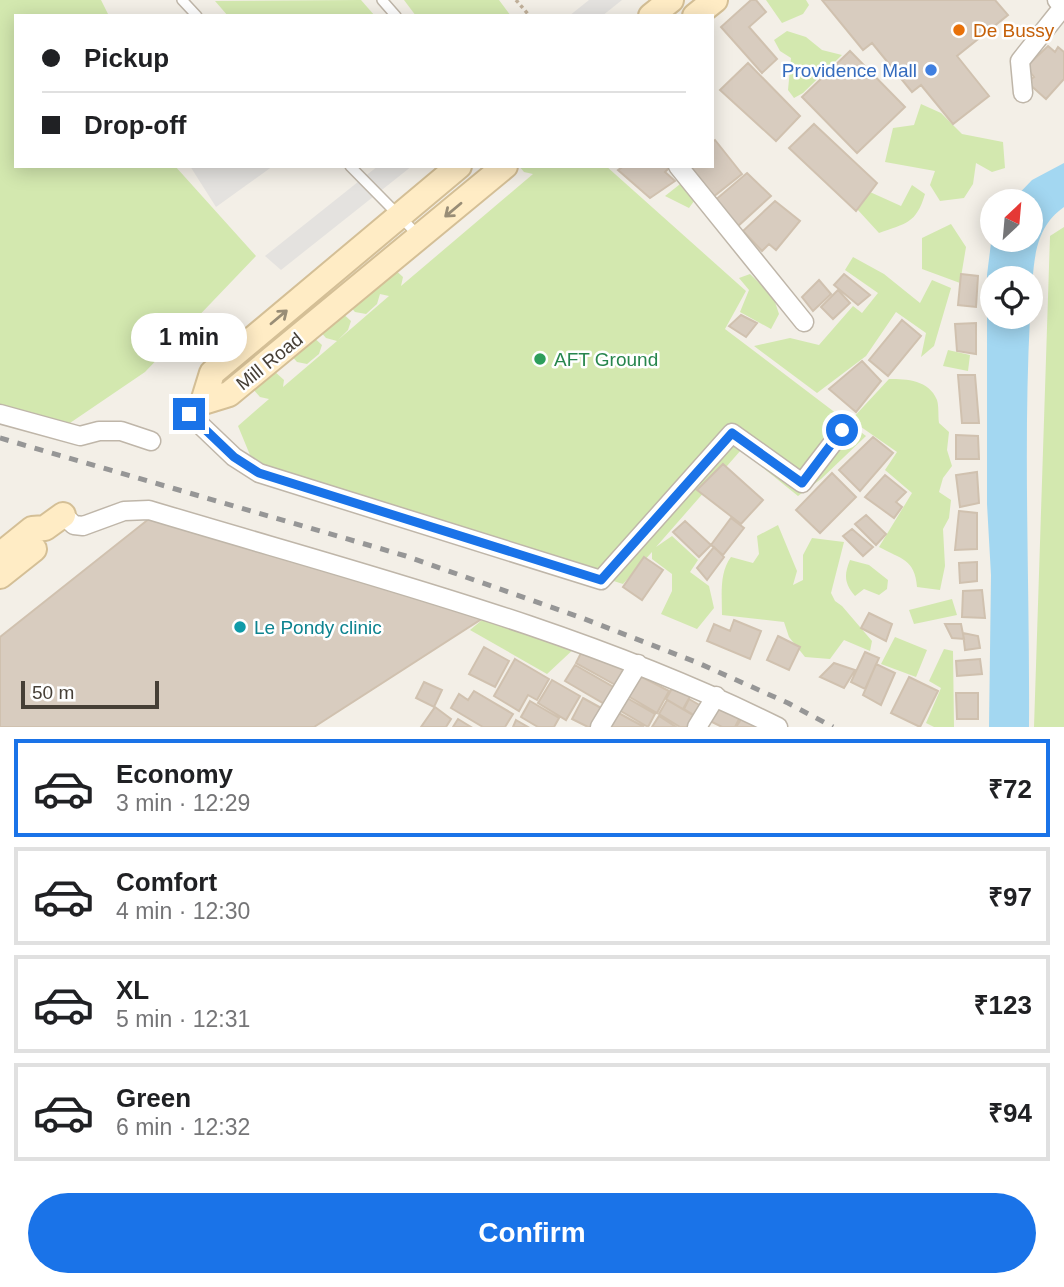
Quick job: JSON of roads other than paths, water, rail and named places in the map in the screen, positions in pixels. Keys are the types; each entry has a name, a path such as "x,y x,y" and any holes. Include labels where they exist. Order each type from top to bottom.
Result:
{"main road":[{"path":"654,14 671,0"},
{"path":"698,14 715,0"},
{"name":"Mill Road","path":"457,168 212,373 203,402 229,394 503,168"},
{"path":"0,555 32,529 54,521"},
{"path":"0,576 43,541 54,521"}],"street":[{"path":"1023,93 1020,61 1063,7 1057,0"},
{"path":"680,168 804,322"},
{"path":"0,414 80,436 99,430 121,431 152,441"},
{"path":"189,414 234,457 259,473 601,580 732,433 802,483 842,430"},
{"path":"54,521 83,526 124,511 149,510 517,621 638,664 716,696 778,727"},
{"path":"600,727 638,664"},
{"path":"697,727 716,696"}],"lane":[{"path":"382,0 394,14"},
{"path":"352,168 421,237"}],"water":[{"path":"1064,163 1064,207 1053,216 1043,232 1043,189 1023,189 1032,180"},
{"path":"990,252 1036,252 1034,266 988,266"},
{"path":"987,329 1030,329 1027,470 1029,727 989,727 991,575 987,504"}],"railway":[{"path":"0,438 406,556 582,618 696,662 788,703 833,727"}],"place":[{"name":"De Bussy","path":"959,30"},
{"name":"Providence Mall","path":"931,70"},
{"name":"AFT Ground","path":"540,359"},
{"name":"Le Pondy clinic","path":"240,627"}]}
